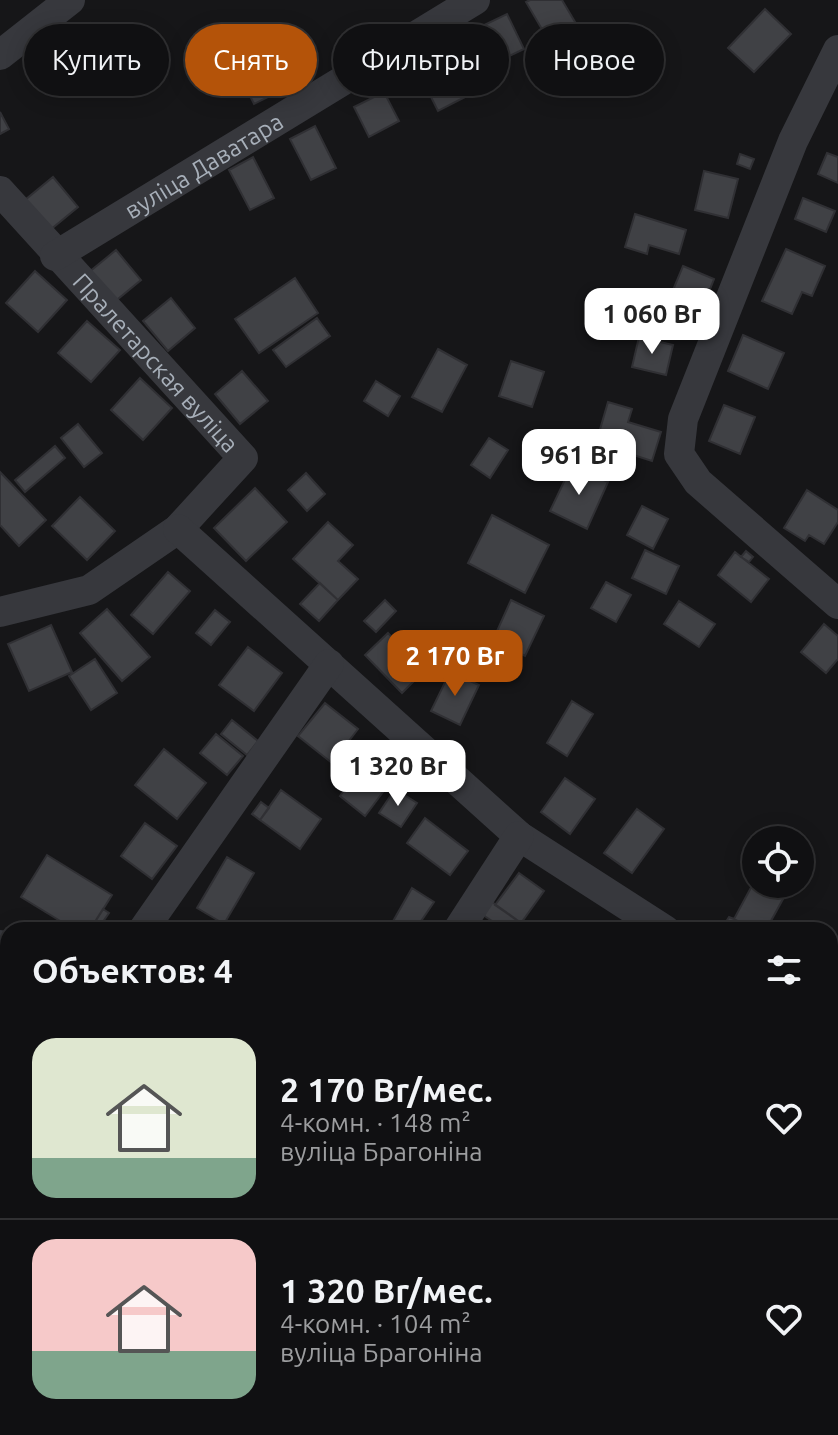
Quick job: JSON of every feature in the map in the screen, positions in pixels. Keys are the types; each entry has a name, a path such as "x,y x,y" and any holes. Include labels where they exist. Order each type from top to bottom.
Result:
{"street":[{"path":"0,55 70,0"},
{"name":"вуліца Даватара","path":"55,256 475,0"},
{"path":"838,50 793,141 683,419 679,454 698,482 838,604"},
{"name":"Пралетарская вуліца","path":"0,191 55,256 243,458 178,529 89,590 0,612"},
{"path":"178,529 519,836 653,922"},
{"path":"149,922 329,664"},
{"path":"463,922 519,836"}],"building":[{"path":"562,0 576,24 539,24 526,2"},
{"path":"765,9 791,34 754,72 728,48"},
{"path":"507,14 524,49 509,56 509,24 486,24"},
{"path":"250,96 270,96 254,104"},
{"path":"376,96 386,96 399,121 369,137 354,107"},
{"path":"430,96 467,96 438,111"},
{"path":"0,112 9,129 0,134"},
{"path":"315,126 336,168 311,180 290,139"},
{"path":"827,153 838,157 838,183 818,174"},
{"path":"740,154 754,159 750,169 737,164"},
{"path":"253,157 274,198 250,210 229,170"},
{"path":"704,171 738,179 728,218 695,210"},
{"path":"53,177 78,207 50,230 25,200"},
{"path":"803,198 835,211 826,232 795,219"},
{"path":"635,214 686,230 679,254 649,245 647,254 625,247"},
{"path":"786,249 825,266 812,296 802,292 792,314 762,301"},
{"path":"116,250 141,280 113,303 88,273"},
{"path":"683,266 714,279 700,315 668,302"},
{"path":"35,271 67,300 38,332 6,303"},
{"path":"295,278 318,313 259,353 235,319"},
{"path":"171,298 195,328 168,351 143,321"},
{"path":"317,318 330,336 286,367 273,350"},
{"path":"87,321 120,350 91,382 58,353"},
{"path":"743,335 784,353 768,389 728,371"},
{"path":"639,337 673,345 666,375 632,367"},
{"path":"438,349 467,365 442,412 412,397"},
{"path":"511,361 544,372 532,407 499,396"},
{"path":"242,371 268,401 240,424 215,394"},
{"path":"140,378 172,408 143,440 111,410"},
{"path":"376,381 400,396 388,416 364,401"},
{"path":"608,402 632,409 628,422 661,432 652,461 618,450 616,457 594,450"},
{"path":"724,405 755,417 740,454 709,441"},
{"path":"78,424 102,453 84,467 61,438"},
{"path":"489,438 508,450 490,478 471,465"},
{"path":"55,446 65,458 25,492 15,480"},
{"path":"572,465 608,482 587,529 550,511"},
{"path":"0,472 46,520 19,546 0,525"},
{"path":"306,473 325,494 307,511 288,490"},
{"path":"255,488 287,522 246,561 214,528"},
{"path":"807,490 838,510 838,522 824,544 809,535 805,541 784,528"},
{"path":"80,497 115,531 87,560 52,526"},
{"path":"642,506 668,519 653,549 627,535"},
{"path":"492,515 549,545 525,593 468,563"},
{"path":"328,522 353,545 338,561 358,579 338,600 293,559"},
{"path":"645,550 679,566 666,594 632,578"},
{"path":"746,551 753,557 749,562 741,557"},
{"path":"735,552 769,579 751,602 718,575"},
{"path":"168,572 190,591 153,634 131,615"},
{"path":"606,582 631,595 616,622 591,608"},
{"path":"320,583 338,600 319,621 300,604"},
{"path":"385,600 396,611 376,632 364,621"},
{"path":"511,600 544,616 525,656 493,640"},
{"path":"679,601 715,624 699,647 664,624"},
{"path":"107,609 150,657 122,681 80,633"},
{"path":"215,610 230,622 211,645 196,633"},
{"path":"824,624 838,636 838,659 826,673 801,652"},
{"path":"51,625 72,672 29,691 8,644"},
{"path":"388,633 424,671 402,693 365,655"},
{"path":"248,647 282,673 254,711 219,685"},
{"path":"95,659 117,693 91,710 69,676"},
{"path":"450,672 479,685 460,725 431,711"},
{"path":"572,701 593,714 567,756 547,743"},
{"path":"325,703 358,729 332,763 298,736"},
{"path":"232,720 258,741 247,755 221,734"},
{"path":"216,734 243,756 227,775 200,753"},
{"path":"164,749 206,783 177,819 135,785"},
{"path":"364,765 389,784 365,816 340,796"},
{"path":"565,778 595,799 570,834 541,812"},
{"path":"395,789 417,803 401,827 379,813"},
{"path":"281,790 321,819 300,849 260,820"},
{"path":"261,802 269,808 260,820 252,814"},
{"path":"637,809 664,829 632,873 604,853"},
{"path":"425,818 468,851 450,875 407,843"},
{"path":"145,823 177,846 152,879 121,856"},
{"path":"47,855 112,895 95,922 62,922 21,897"},
{"path":"227,857 254,873 225,922 197,908"},
{"path":"519,873 544,891 522,922 495,905"},
{"path":"412,888 434,902 420,922 393,922"},
{"path":"745,898 783,899 770,922 739,922 734,919"},
{"path":"492,902 520,922 494,922 483,915"},
{"path":"103,909 109,913 103,922 96,920"}]}
